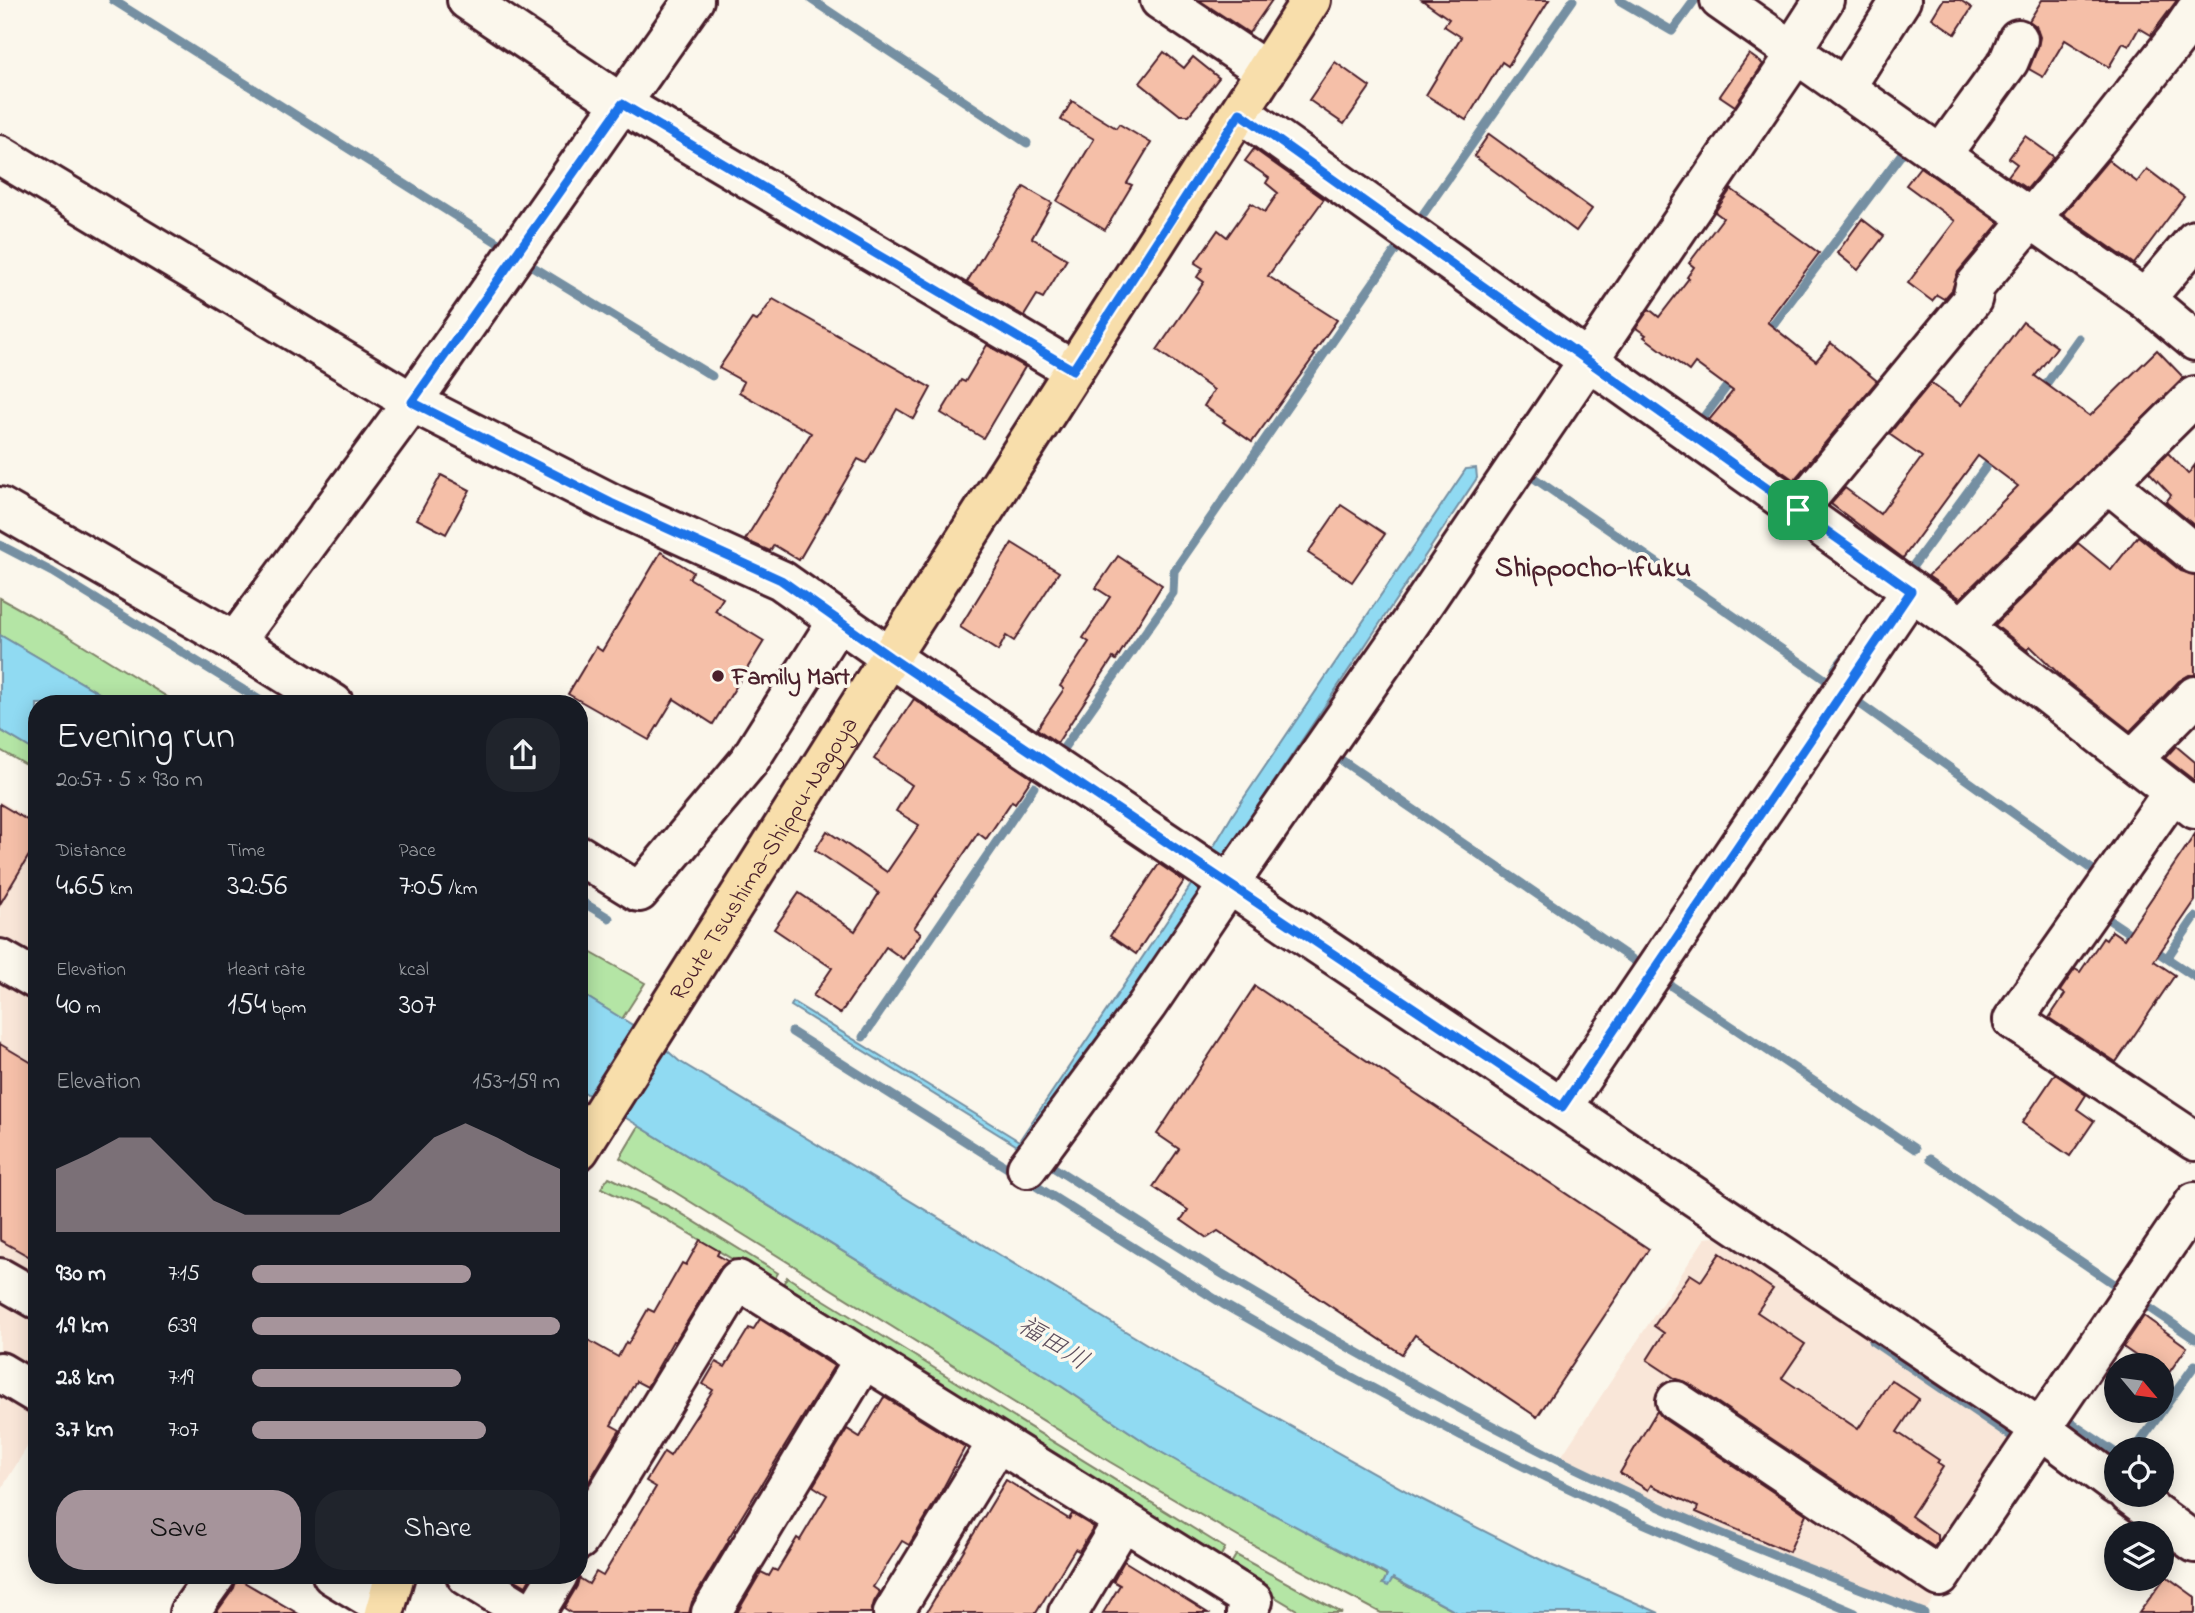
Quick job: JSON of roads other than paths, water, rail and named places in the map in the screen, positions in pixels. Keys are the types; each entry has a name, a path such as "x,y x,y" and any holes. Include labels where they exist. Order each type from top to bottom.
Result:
{"main road":[{"name":"Route Tsushima-Shippu-Nagoya","path":"588,1136 890,657 1311,0"}],"street":[{"path":"467,0 622,104 1073,370"},
{"path":"235,642 412,402 694,0"},
{"path":"1160,0 1266,71"},
{"path":"1720,0 2145,299 2195,341"},
{"path":"1027,1168 1147,1005 1215,874 1413,619 1794,52 1824,0"},
{"path":"1845,88 1900,0"},
{"path":"1798,510 1972,300 1975,286 2032,220 2195,12"},
{"path":"1941,155 2009,61 2018,39"},
{"path":"1240,113 1962,627 2184,800 2014,1020 2195,1141"},
{"path":"0,155 412,402 611,503 781,580 890,657 2040,1429 2104,1476"},
{"path":"2145,299 2195,240"},
{"path":"1962,627 2195,396"},
{"path":"2108,483 2195,554"},
{"path":"0,507 235,642 320,695"},
{"path":"1562,1107 1911,591"},
{"path":"588,861 639,892 750,761 838,620"},
{"path":"2132,760 2195,696"},
{"path":"0,959 28,975"},
{"path":"1676,1401 1940,1577 2195,1202"},
{"path":"0,1278 28,1294"},
{"path":"588,1525 738,1280 1253,1601 1245,1613"},
{"path":"711,1613 864,1359"},
{"path":"0,1372 28,1389"},
{"path":"893,1613 997,1443"},
{"path":"2147,1507 2195,1543"},
{"path":"1068,1613 1124,1521"},
{"path":"189,1613 210,1584"},
{"path":"354,1584 388,1598"},
{"path":"480,1584 527,1613"},
{"path":"535,1613 553,1584"}],"water":[{"path":"1476,468 1477,478 1027,1152 791,1006 793,1002 1019,1141 1189,888 1233,814 1466,469"},
{"path":"0,635 102,695 28,695 28,747 0,730"},
{"name":"福田川","path":"588,998 652,1037 679,1061 1183,1366 1417,1497 1551,1565 1659,1613 1458,1613 1393,1578 1388,1586 1383,1584 1387,1575 1154,1448 1055,1382 588,1095"}],"waterway":[{"path":"113,0 503,246"},
{"path":"812,0 1027,143"},
{"path":"1419,220 1573,0"},
{"path":"1619,0 1672,31 1694,1"},
{"path":"1765,335 1903,152"},
{"path":"1063,749 1173,593 1174,571 1400,244"},
{"path":"527,263 712,376"},
{"path":"2039,394 2079,338"},
{"path":"1700,422 1734,377"},
{"path":"1910,570 1994,456"},
{"path":"1534,478 1832,684"},
{"path":"0,545 52,572 251,695"},
{"path":"1835,669 1846,655"},
{"path":"1852,698 2097,873"},
{"path":"1334,755 1639,964"},
{"path":"863,1037 1034,787"},
{"path":"588,905 609,918"},
{"path":"2105,917 2138,939"},
{"path":"2167,958 2195,917"},
{"path":"2150,947 2195,977"},
{"path":"1664,981 1915,1149"},
{"path":"792,1032 1223,1304 1335,1368 1547,1478 1643,1523 1855,1613"},
{"path":"1930,1159 2120,1288"},
{"path":"1048,1164 1280,1308 1517,1439 1602,1481 1693,1521 1924,1613"},
{"path":"2139,1301 2195,1339"},
{"path":"1872,1341 2020,1442"},
{"path":"2144,1437 2195,1365"},
{"path":"2062,1417 2104,1445"}],"place":[{"name":"Family Mart","path":"718,676"}],"district":[{"name":"Shippocho-Ifuku","path":"1593,566"}]}
